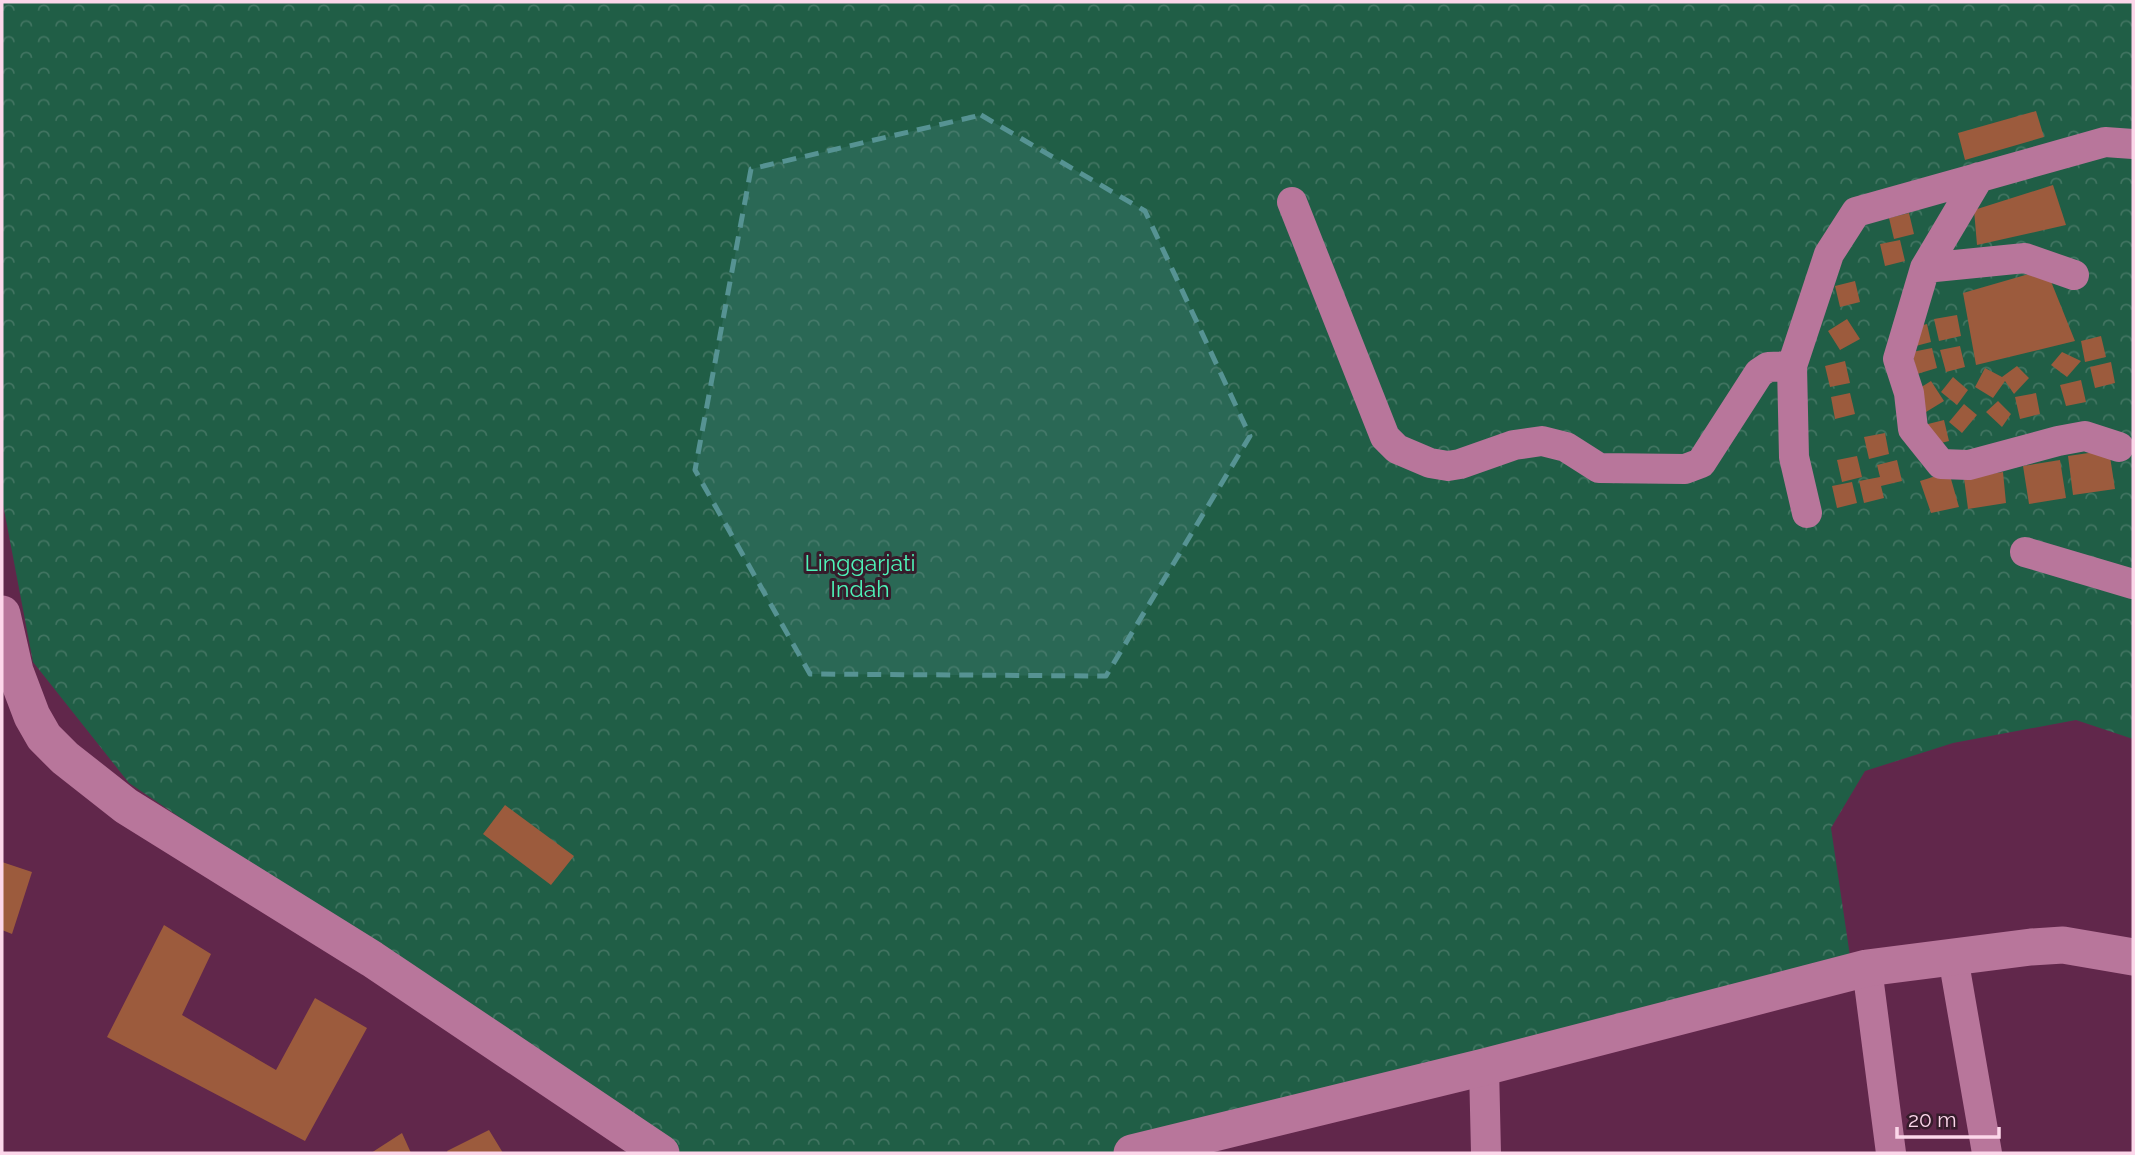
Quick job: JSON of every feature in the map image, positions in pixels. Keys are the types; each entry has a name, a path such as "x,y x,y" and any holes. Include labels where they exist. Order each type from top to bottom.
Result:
{"street":[{"path":"1807,513 1794,457 1792,366 1829,254 1856,212 2105,142 2133,144"},
{"path":"1979,177 1925,268 1898,359 1909,393 1913,429 1941,464 1969,465 2085,436 2119,447"},
{"path":"1292,202 1385,437 1397,449 1430,463 1448,466 1460,464 1514,445 1542,441 1566,447 1599,468 1685,469 1701,463 1759,373 1768,367 1792,366"},
{"path":"1925,268 2025,258 2074,275"},
{"path":"2025,552 2133,584"},
{"path":"2,614 16,671 32,716 44,737 65,758 126,806 372,959 661,1153"},
{"path":"1132,1153 1484,1067 1867,968 2031,947 2063,946 2133,957"},
{"path":"1953,957 1987,1153"},
{"path":"1867,968 1891,1153"},
{"path":"1484,1067 1486,1153"}],"highlighted area":[{"path":"981,115 1145,211 1250,436 1106,676 810,674 695,470 751,169"}],"green space":[{"name":"Linggarjati Indah","path":"2,2 2133,2 2133,739 2076,720 1953,743 1865,771 1831,828 1851,963 1115,1153 677,1153 129,783 33,662 2,499"}],"building":[{"path":"2036,111 2044,137 1965,160 1958,133"},
{"path":"2053,185 2066,225 1977,245 1974,210"},
{"path":"1909,213 1914,234 1894,239 1889,218"},
{"path":"1900,240 1905,261 1885,266 1880,244"},
{"path":"2046,269 2075,341 1976,365 1963,293"},
{"path":"1855,281 1860,302 1840,307 1835,286"},
{"path":"1957,315 1961,336 1939,341 1934,319"},
{"path":"1847,319 1860,339 1840,350 1828,331"},
{"path":"1927,324 1931,342 1912,347 1907,329"},
{"path":"2101,336 2106,357 2085,362 2081,341"},
{"path":"1960,346 1965,367 1946,372 1940,350"},
{"path":"1932,348 1937,368 1917,374 1912,352"},
{"path":"2062,352 2081,361 2067,377 2051,365"},
{"path":"1845,361 1850,383 1830,387 1825,366"},
{"path":"2111,362 2115,383 2095,388 2090,367"},
{"path":"2017,366 2029,378 2014,394 2005,381 1993,398 1975,387 1985,368 2002,377"},
{"path":"1953,377 1968,390 1957,405 1941,392"},
{"path":"2081,380 2086,402 2066,406 2060,385"},
{"path":"1931,381 1944,401 1926,412 1915,391"},
{"path":"1850,393 1855,414 1835,419 1831,397"},
{"path":"2036,393 2040,414 2020,419 2015,397"},
{"path":"1998,401 2011,414 2002,427 1986,412"},
{"path":"1964,404 1977,415 1962,433 1949,422"},
{"path":"1944,420 1949,441 1929,446 1924,425"},
{"path":"1885,433 1889,454 1869,459 1864,437"},
{"path":"2109,450 2115,489 2073,495 2068,456"},
{"path":"1857,456 1862,477 1842,482 1837,460"},
{"path":"1897,460 1902,481 1881,486 1884,498 1864,503 1859,481 1880,477 1877,465"},
{"path":"2060,460 2066,498 2029,504 2023,466"},
{"path":"1949,472 1959,507 1931,513 1920,481"},
{"path":"2003,472 2006,503 1968,509 1964,478"},
{"path":"1852,482 1857,503 1837,508 1832,486"},
{"path":"505,805 574,856 551,885 483,834"},
{"path":"2,862 32,872 12,934 2,930"},
{"path":"164,925 211,954 182,1015 276,1070 315,998 367,1028 305,1141 107,1037"},
{"path":"489,1130 503,1153 448,1153 447,1151"},
{"path":"402,1133 411,1153 371,1153"}]}
